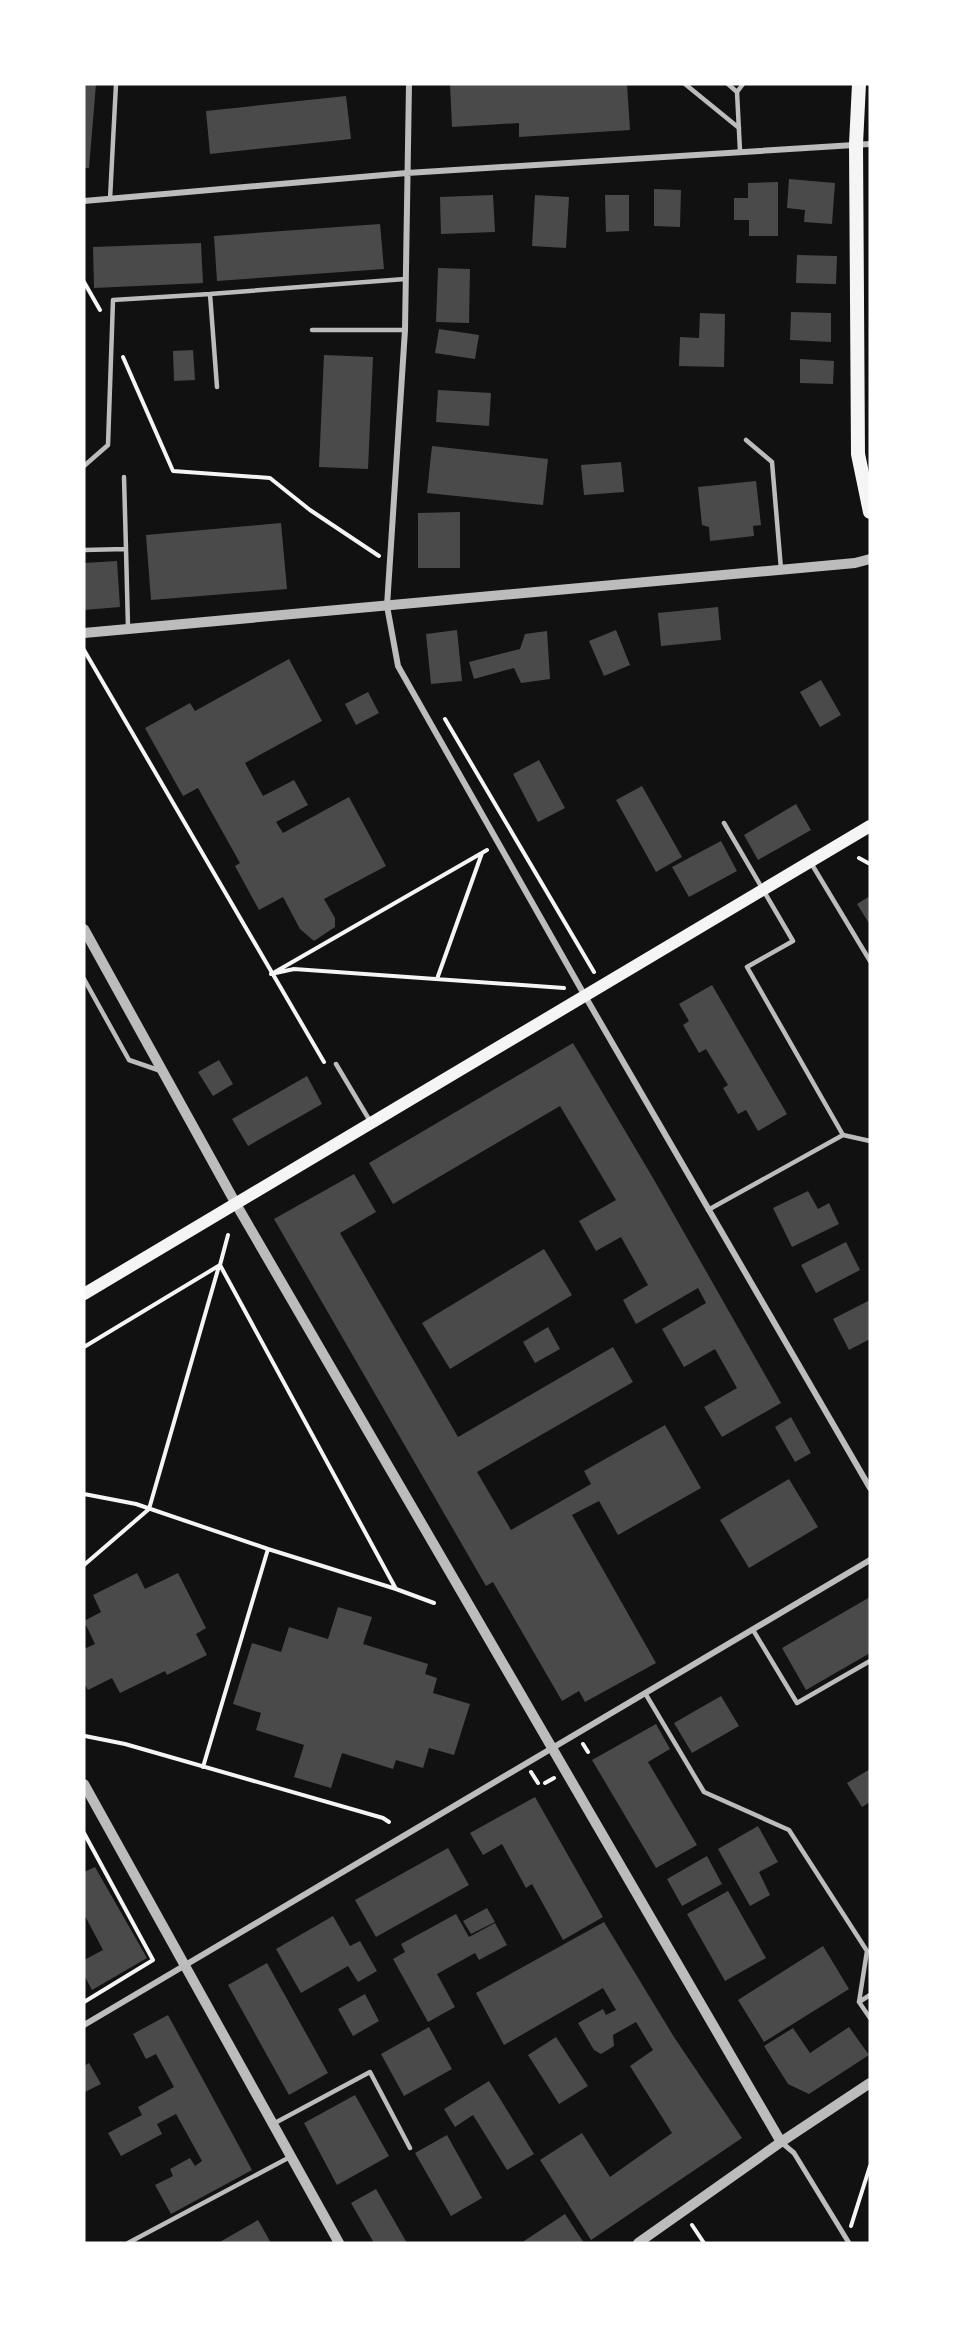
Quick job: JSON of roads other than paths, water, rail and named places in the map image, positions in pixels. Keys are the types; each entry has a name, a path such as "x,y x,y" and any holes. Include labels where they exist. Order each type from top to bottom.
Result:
{"main road":[{"path":"859,84 863,144 858,454 870,512"},
{"path":"84,1294 870,826"}],"street":[{"path":"409,84 405,330 387,606 398,666 585,996 870,1488"},
{"path":"84,201 406,173 863,144"},
{"path":"84,633 870,559"},
{"path":"84,929 236,1204 781,2142 794,2153 848,2241"},
{"path":"84,2025 870,1560"},
{"path":"84,1784 339,2243"},
{"path":"638,2243 781,2142 870,2083"}],"lane":[{"path":"110,199 116,84"},
{"path":"685,84 739,128"},
{"path":"728,84 737,92"},
{"path":"740,151 737,92 743,84"},
{"path":"84,466 108,445 113,300 405,279"},
{"path":"210,294 217,387"},
{"path":"312,330 405,330"},
{"path":"746,440 772,462 781,569"},
{"path":"124,477 128,628"},
{"path":"84,550 126,549"},
{"path":"724,823 793,941 747,968 843,1134 870,1142"},
{"path":"810,862 870,961"},
{"path":"84,979 129,1060 161,1071"},
{"path":"336,1064 371,1124"},
{"path":"708,1210 843,1134"},
{"path":"753,1630 797,1703 870,1661"},
{"path":"645,1693 704,1792 789,1830 867,1951 859,2002 870,2018"},
{"path":"859,2002 870,1995"},
{"path":"273,2124 370,2072 410,2148"},
{"path":"128,2243 291,2157"}]}
